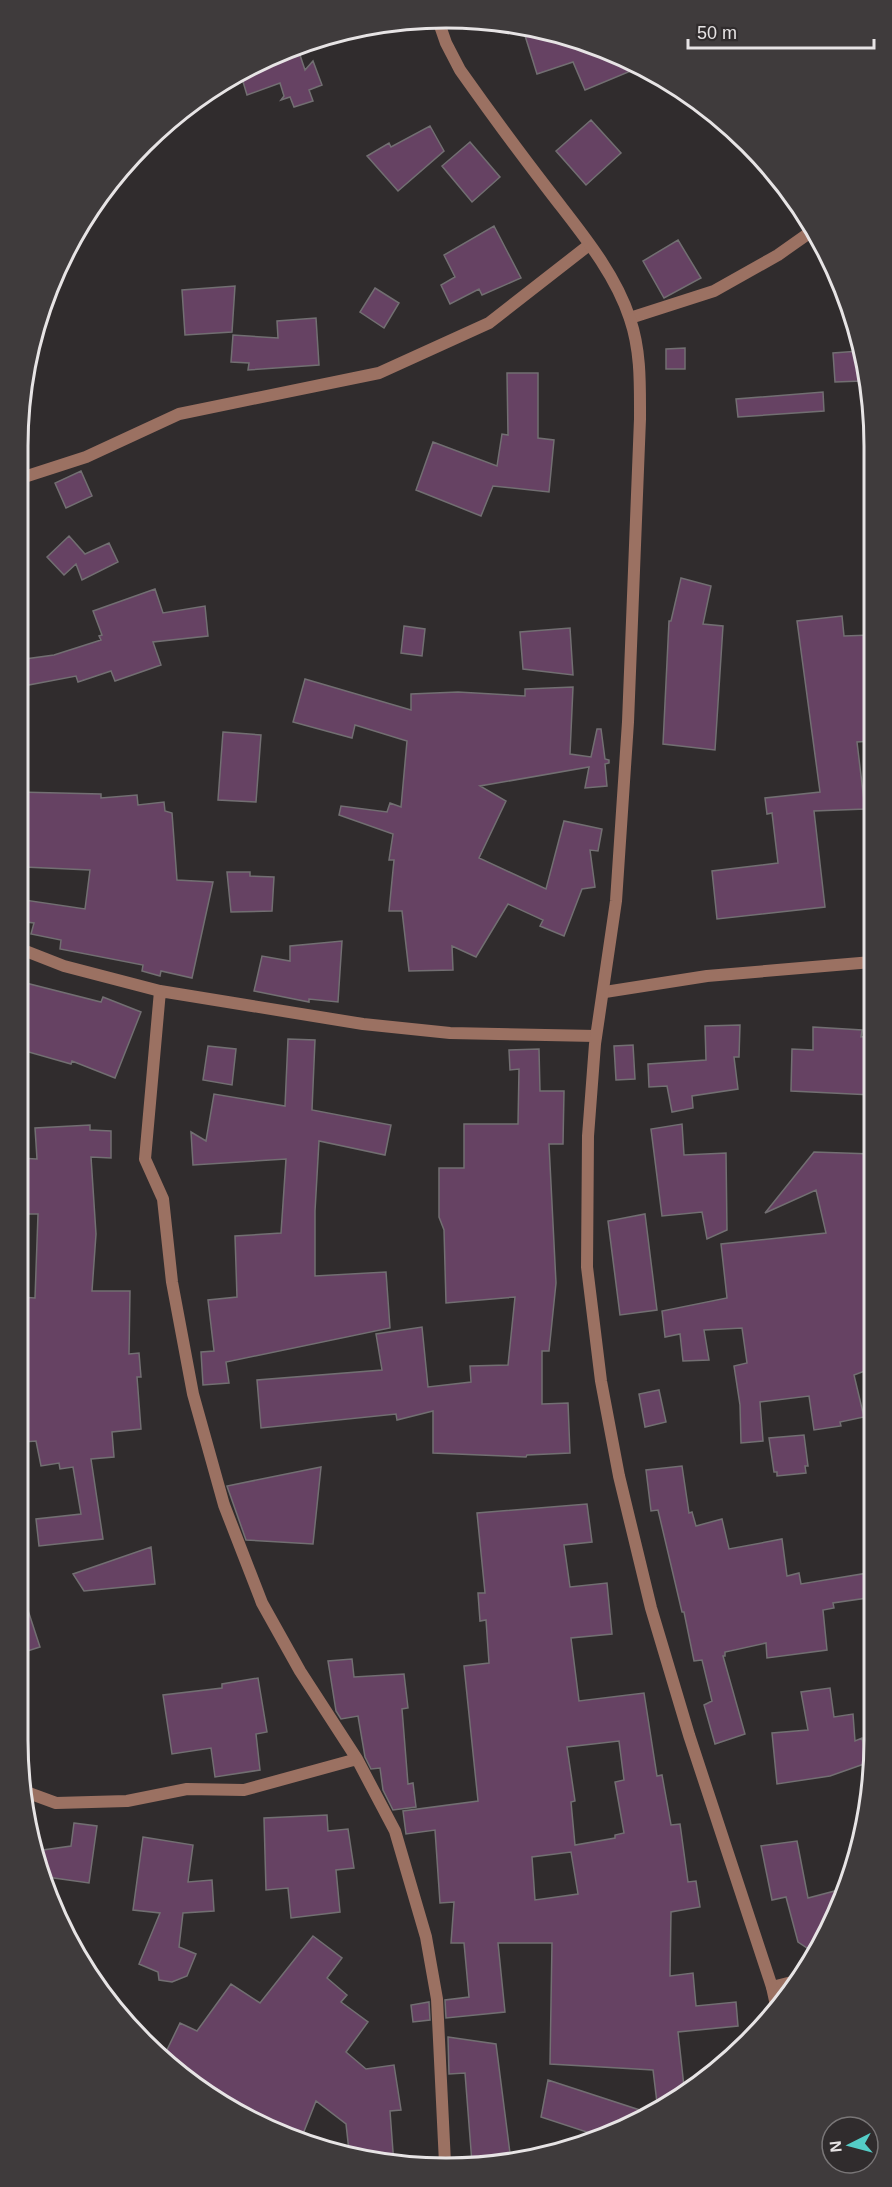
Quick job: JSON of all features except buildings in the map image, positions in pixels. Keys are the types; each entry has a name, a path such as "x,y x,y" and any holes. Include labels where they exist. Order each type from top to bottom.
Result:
{"street":[{"path":"442,28 460,70 589,245 619,294 630,318 637,343 640,378 628,722 616,901 605,992 596,1036 588,1136 587,1267 607,1412 619,1476 651,1608 689,1735 774,1998"},
{"path":"630,318 723,287 778,255 807,235"},
{"path":"28,476 86,458 179,414 379,373 489,323 589,245"},
{"path":"28,952 64,966 160,991 405,1030 596,1036"},
{"path":"605,992 707,976 864,963"},
{"path":"160,991 146,1159 163,1199 172,1282 193,1394 224,1505 262,1603 300,1671 357,1759 395,1831 426,1938 437,1999 445,2158"},
{"path":"32,1794 56,1803 127,1801 187,1789 244,1790 296,1778 357,1759"},
{"path":"772,1987 785,1984"}]}
